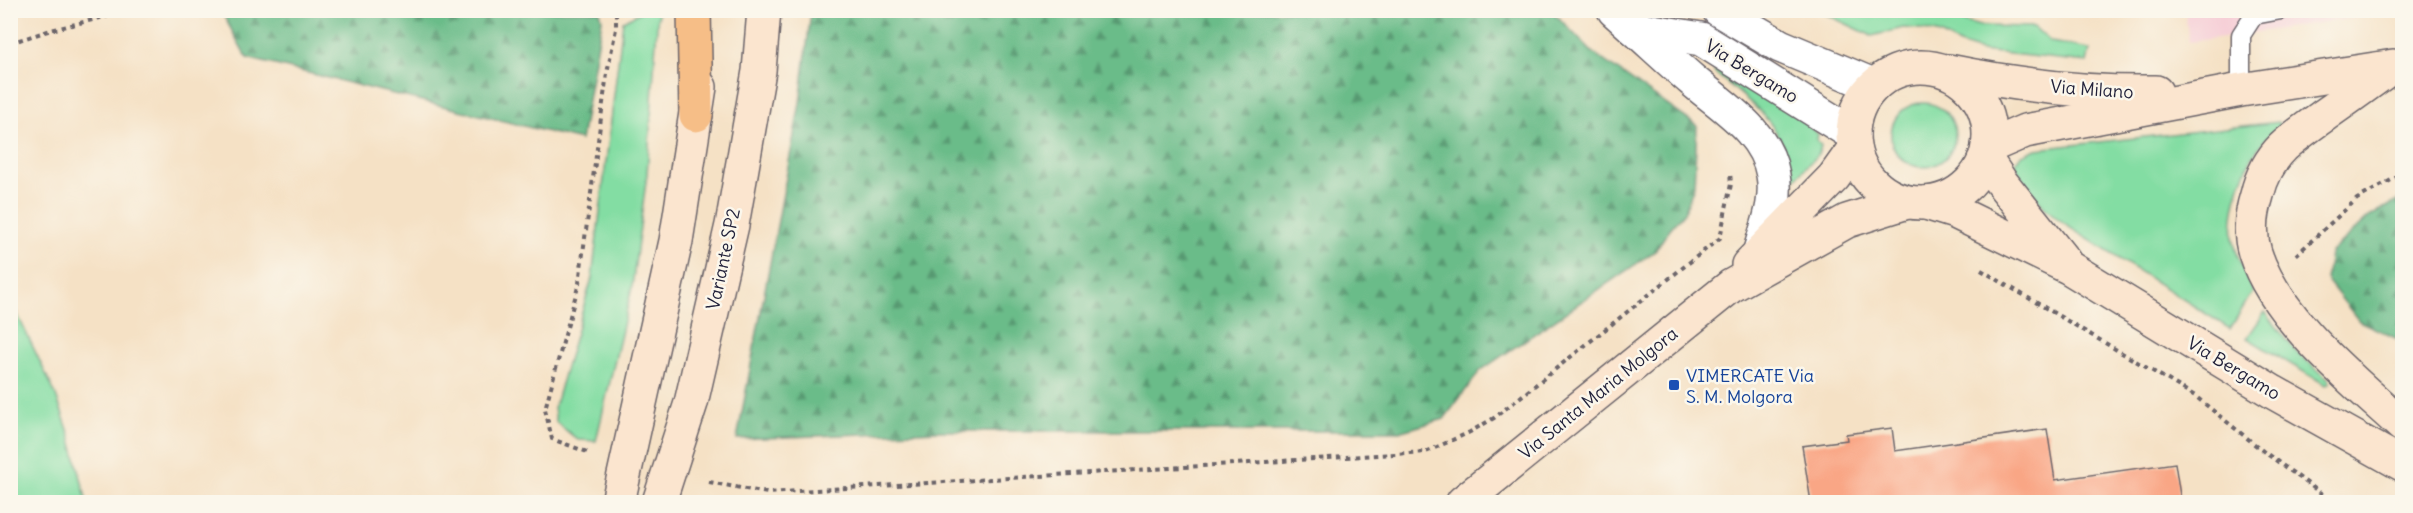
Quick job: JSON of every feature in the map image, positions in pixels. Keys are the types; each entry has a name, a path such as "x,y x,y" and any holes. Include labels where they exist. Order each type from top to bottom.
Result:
{"highway":[{"path":"694,10 696,114"}],"street":[{"path":"618,502 676,241 710,10"},
{"name":"Variante SP2","path":"659,502 691,403 732,225 759,71 764,10"},
{"name":"Via Bergamo","path":"1719,10 1780,46 1874,86"},
{"name":"Via Bergamo","path":"1624,19 1701,39 1853,142"},
{"name":"Via Santa Maria Molgora","path":"1624,19 1738,117 1760,142 1769,159 1774,177 1774,201 1760,251"},
{"path":"1927,66 1943,70 1961,79 1977,96 1987,118 1989,130 1986,153 1975,177 1959,191 1942,200 1917,202 1889,195 1873,183 1859,164 1853,142 1858,108 1865,94 1885,76 1906,68 1927,66"},
{"path":"2398,66 2282,148 2268,167 2258,189 2252,211 2252,231 2255,253 2269,283 2292,317 2320,350 2403,425"},
{"name":"Via Milano","path":"1986,153 2025,131 2241,90 2398,66"},
{"name":"Via Milano","path":"1943,70 2052,87 2125,92 2241,90"},
{"name":"Via Santa Maria Molgora","path":"1731,286 1760,251 1834,177 1853,142"},
{"name":"Via Bergamo","path":"1986,153 2001,182 2068,267"},
{"name":"Via Bergamo","path":"1917,202 1962,216 2068,267 2273,392 2403,464"},
{"name":"Via Santa Maria Molgora","path":"1463,502 1731,286 1847,221 1871,212 1917,202"},
{"path":"675,502 691,403"}],"lane":[{"path":"2241,90 2241,35 2254,15 2281,10"}],"path":[{"path":"10,43 43,32 133,10"},
{"path":"587,452 552,439 545,409 579,283 607,74 616,29 616,10"},
{"path":"709,482 767,493 1426,452 1494,418 1720,238 1731,184 1725,108"},
{"path":"1974,266 2195,396 2263,452 2333,502"}],"shaded area":[{"path":"2185,11 2401,11 2189,42"}],"green space":[{"path":"221,11 600,11 602,20 581,140 247,58"},
{"path":"642,11 658,11 647,174 632,287 596,441 578,440 556,422 554,408 592,278 623,21"},
{"path":"811,11 1552,11 1593,53 1697,126 1694,186 1685,211 1655,251 1480,371 1444,419 1402,431 939,431 737,439 800,103"},
{"path":"1819,11 1926,11 1980,26 2034,27 2051,42 2090,49 2087,62 1981,51 1959,44 1940,34 1921,29 1903,28 1872,36"},
{"path":"1719,66 1767,91 1818,134 1817,140 1821,146 1819,153 1787,187 1785,153 1779,137 1755,106 1714,72"},
{"path":"1923,103 1941,109 1949,117 1955,135 1949,153 1941,161 1923,167 1905,161 1897,153 1891,135 1897,117 1905,109"},
{"path":"2279,122 2280,126 2255,153 2237,196 2233,221 2234,243 2253,291 2230,329 2064,224 2044,207 2016,168 2016,161 2020,156 2036,149"},
{"path":"2402,198 2402,341 2359,321 2326,279 2330,253 2369,217"},
{"path":"11,301 55,393 70,435 87,502 11,502"},
{"path":"2265,312 2297,353 2329,379 2329,383 2326,385 2247,338"}],"building":[{"path":"1892,428 1895,451 2047,429 2055,480 2175,463 2181,502 1811,502 1802,446 1847,440 1846,434"}],"place":[{"name":"VIMERCATE Via S. M. Molgora","path":"1674,385"}]}
